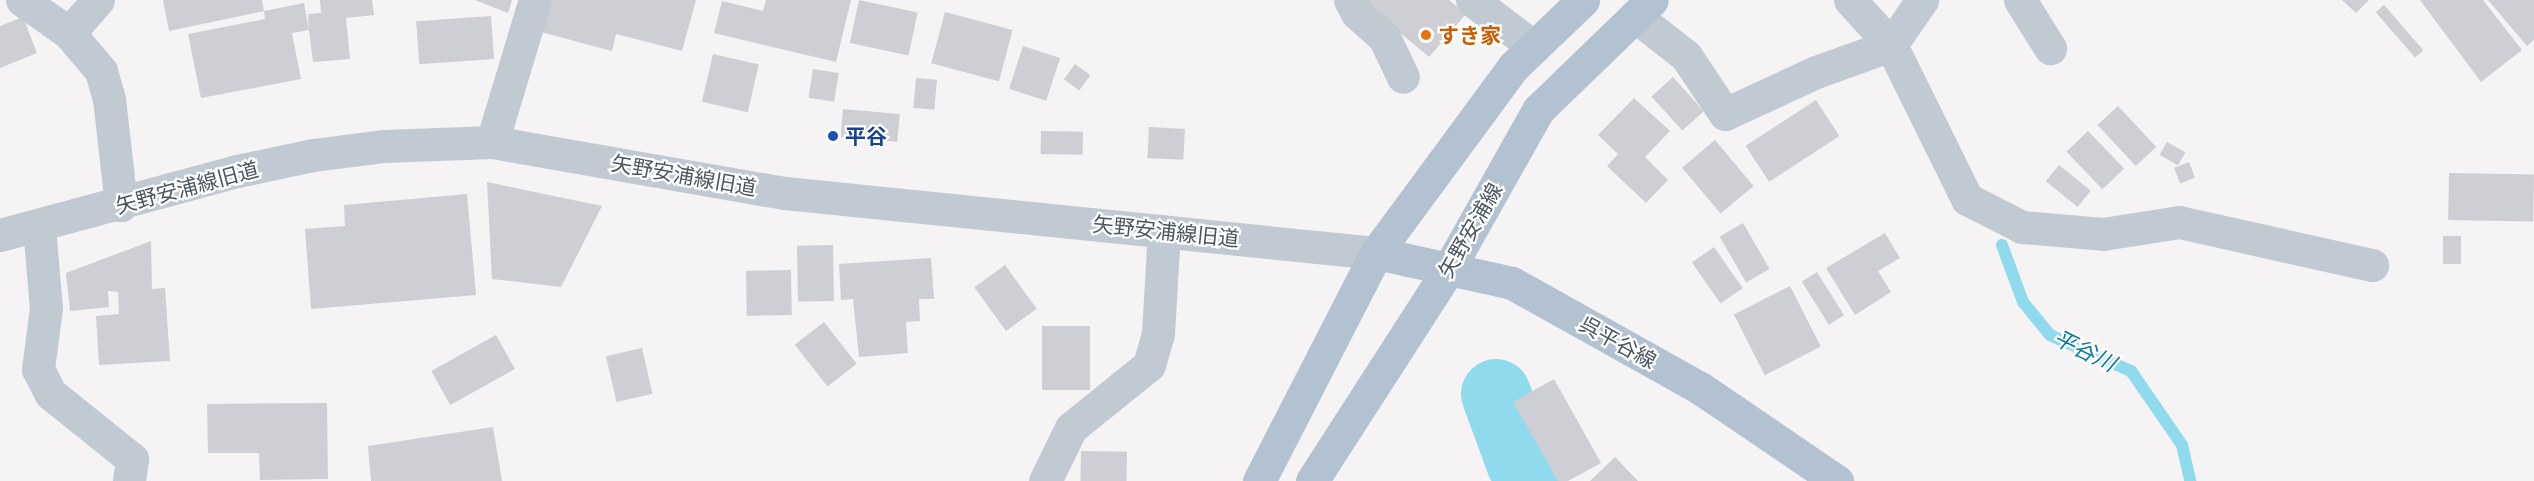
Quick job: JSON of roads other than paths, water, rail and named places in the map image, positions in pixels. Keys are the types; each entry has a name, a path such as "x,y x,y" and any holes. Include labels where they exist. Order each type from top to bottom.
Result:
{"main road":[{"path":"1259,481 1376,253 1513,68 1583,0"},
{"name":"矢野安浦線","path":"1312,481 1448,270 1538,111 1644,8"},
{"name":"呉平谷線","path":"1376,253 1512,283 1700,388 1837,481"}],"street":[{"path":"22,0 69,33 101,71 109,99 121,205"},
{"path":"69,33 98,0"},
{"path":"492,142 535,0"},
{"path":"1350,0 1357,13 1384,37 1403,77"},
{"path":"1472,0 1534,47"},
{"path":"1850,0 1891,45 1967,199 2022,226 2103,234 2179,222 2372,265"},
{"path":"1644,8 1686,56 1725,114 1816,72 1891,45 1922,0"},
{"path":"2020,0 2050,48"},
{"name":"矢野安浦線旧道","path":"0,235 121,205 237,171 313,155 384,146 492,142 785,193 1376,253"},
{"path":"39,227 46,308 39,369 51,394 132,459 129,481"},
{"path":"1045,481 1071,428 1149,365 1158,334 1164,231"}],"waterway":[{"name":"平谷川","path":"2002,245 2023,302 2050,335 2131,371 2182,445 2190,481"},
{"name":"平谷川","path":"1496,394 1521,462 1533,481"}],"place":[{"name":"すき家","path":"1426,35"},
{"name":"平谷","path":"833,136"}]}
